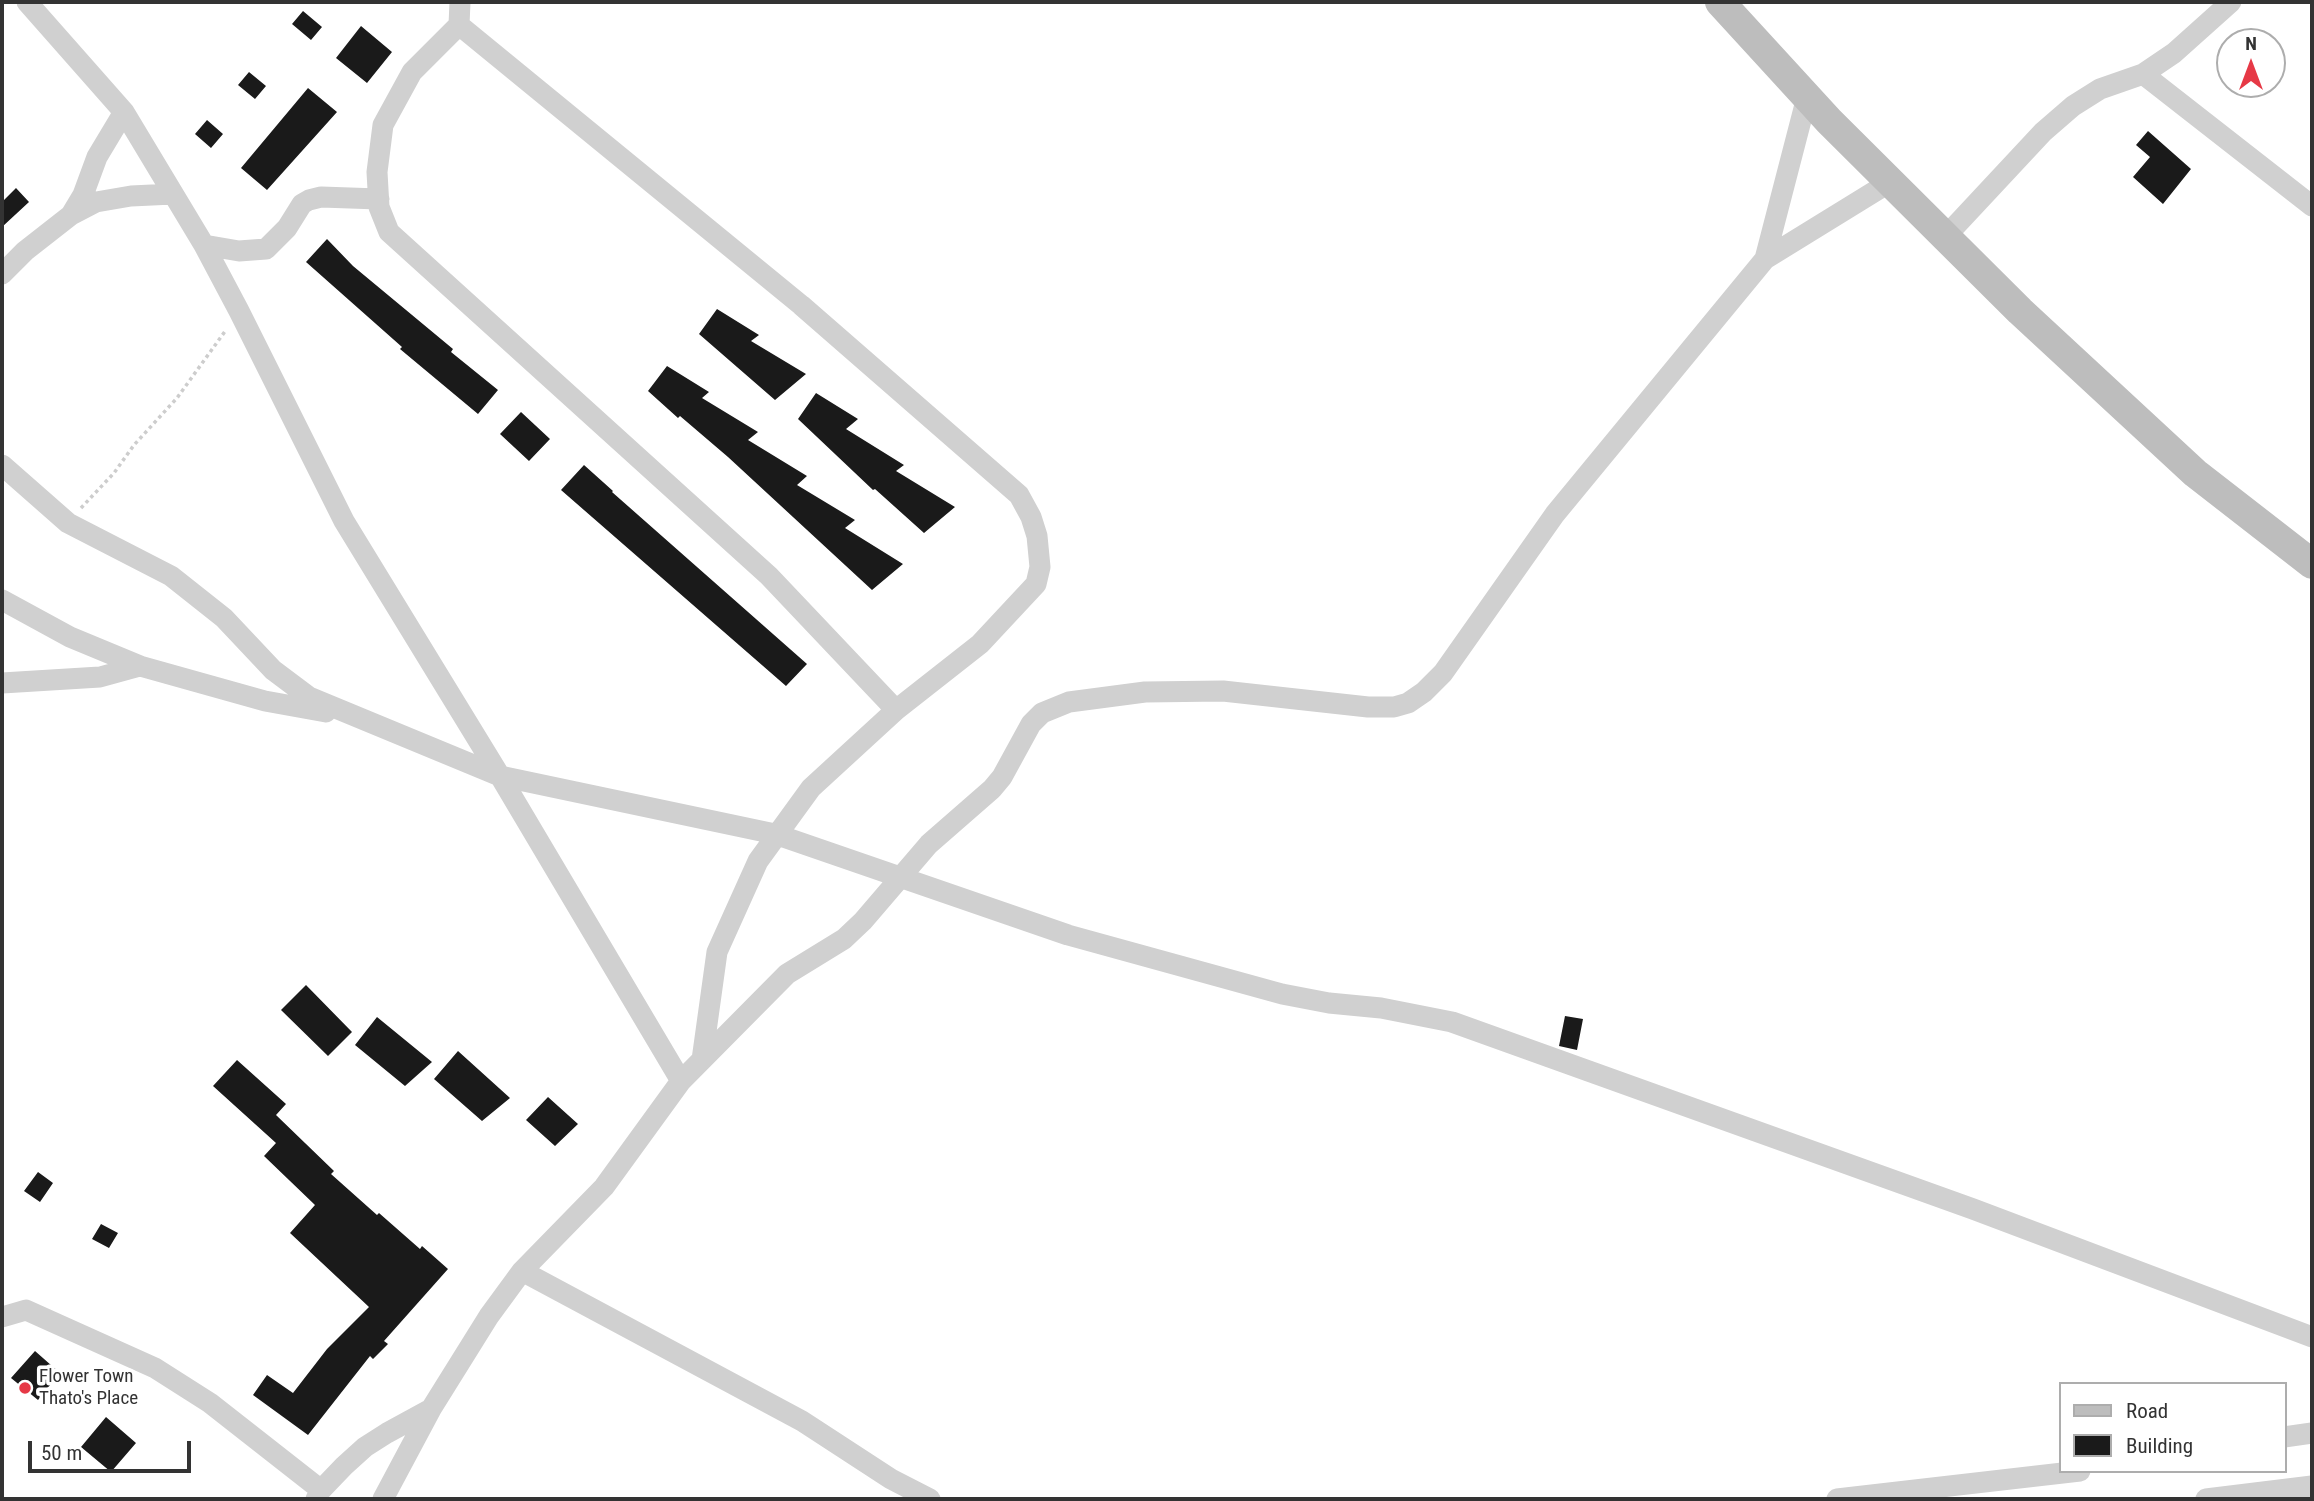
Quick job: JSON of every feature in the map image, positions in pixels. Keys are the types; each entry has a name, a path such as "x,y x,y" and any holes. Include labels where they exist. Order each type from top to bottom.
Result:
{"main road":[{"path":"1720,2 1807,97 2020,312 2195,473 2312,564"}],"street":[{"path":"27,2 124,112 204,245 344,521 500,776 681,1081"},
{"path":"460,2 459,24 411,72 383,125 377,172 379,207 389,232 769,576 896,710"},
{"path":"1945,237 2043,132 2073,106 2100,89 2143,74 2174,54 2231,2"},
{"path":"459,24 801,304 1019,495 1031,517 1037,536 1040,566 1036,584 980,644 896,710 811,788 775,834 758,861 717,952 702,1060"},
{"path":"2143,74 2312,206"},
{"path":"1765,259 1807,97"},
{"path":"71,215 83,195 97,157 124,112"},
{"path":"383,1499 467,1349 522,1271 604,1187 681,1081 787,974 844,939 863,921 929,844 992,789 1002,777 1031,724 1042,713 1069,702 1145,692 1223,691 1368,707 1394,707 1408,703 1443,673 1555,514 1765,259 1890,182"},
{"path":"2,274 25,251 71,215 96,202 131,196 173,194"},
{"path":"204,245 239,251 266,249 286,228 302,204 309,200 321,197 379,200"},
{"path":"2,465 68,523 171,576 224,618 274,670 309,696 500,776 775,834 1068,935 1282,994 1329,1003 1381,1008 1452,1022 1973,1209 2312,1337"},
{"path":"2,600 70,637 140,666 265,701 366,719"},
{"path":"2,683 100,677 140,666"},
{"path":"522,1271 802,1421 891,1479 930,1499"},
{"path":"2,1317 26,1310 155,1367 210,1403 319,1495 365,1447 431,1409"},
{"path":"2286,1437 2312,1433"},
{"path":"1837,1499 2063,1473"},
{"path":"2206,1499 2312,1486"}],"path":[{"path":"68,523 177,398 239,311"}],"building":[{"path":"303,11 322,27 311,40 292,24"},
{"path":"361,26 392,52 367,83 336,58"},
{"path":"249,72 266,86 255,99 238,85"},
{"path":"308,88 337,112 267,190 241,168"},
{"path":"207,120 223,134 211,148 195,134"},
{"path":"2148,131 2191,169 2163,204 2133,177 2150,157 2136,145"},
{"path":"16,188 29,202 2,227 2,202"},
{"path":"327,239 353,266 498,390 478,414 400,349 402,347 306,262"},
{"path":"717,309 759,335 751,341 806,374 775,400 699,334"},
{"path":"667,366 709,392 702,398 758,432 748,440 807,476 797,485 855,520 845,528 903,564 872,590 728,457 648,391"},
{"path":"816,393 858,419 846,429 904,465 896,471 955,507 924,533 873,490 798,419"},
{"path":"521,412 550,439 529,461 500,434"},
{"path":"584,465 807,664 786,686 561,490"},
{"path":"306,985 352,1032 328,1056 281,1010"},
{"path":"1565,1016 1583,1019 1577,1050 1559,1046"},
{"path":"377,1017 432,1062 405,1086 355,1045"},
{"path":"458,1051 510,1098 482,1121 434,1079"},
{"path":"237,1060 286,1104 276,1115 334,1171 331,1174 377,1215 379,1213 420,1249 422,1246 448,1269 384,1341 388,1344 373,1359 370,1356 308,1435 253,1395 267,1375 293,1393 327,1349 369,1307 290,1233 315,1205 264,1156 276,1143 213,1086"},
{"path":"548,1097 578,1124 555,1146 526,1120"},
{"path":"38,1172 53,1183 40,1202 24,1191"},
{"path":"101,1224 118,1233 109,1248 92,1239"},
{"path":"35,1351 60,1373 38,1400 11,1378"},
{"path":"106,1417 136,1443 111,1472 81,1447"}],"place":[{"name":"Flower Town Thato's Place","path":"25,1388"}]}
